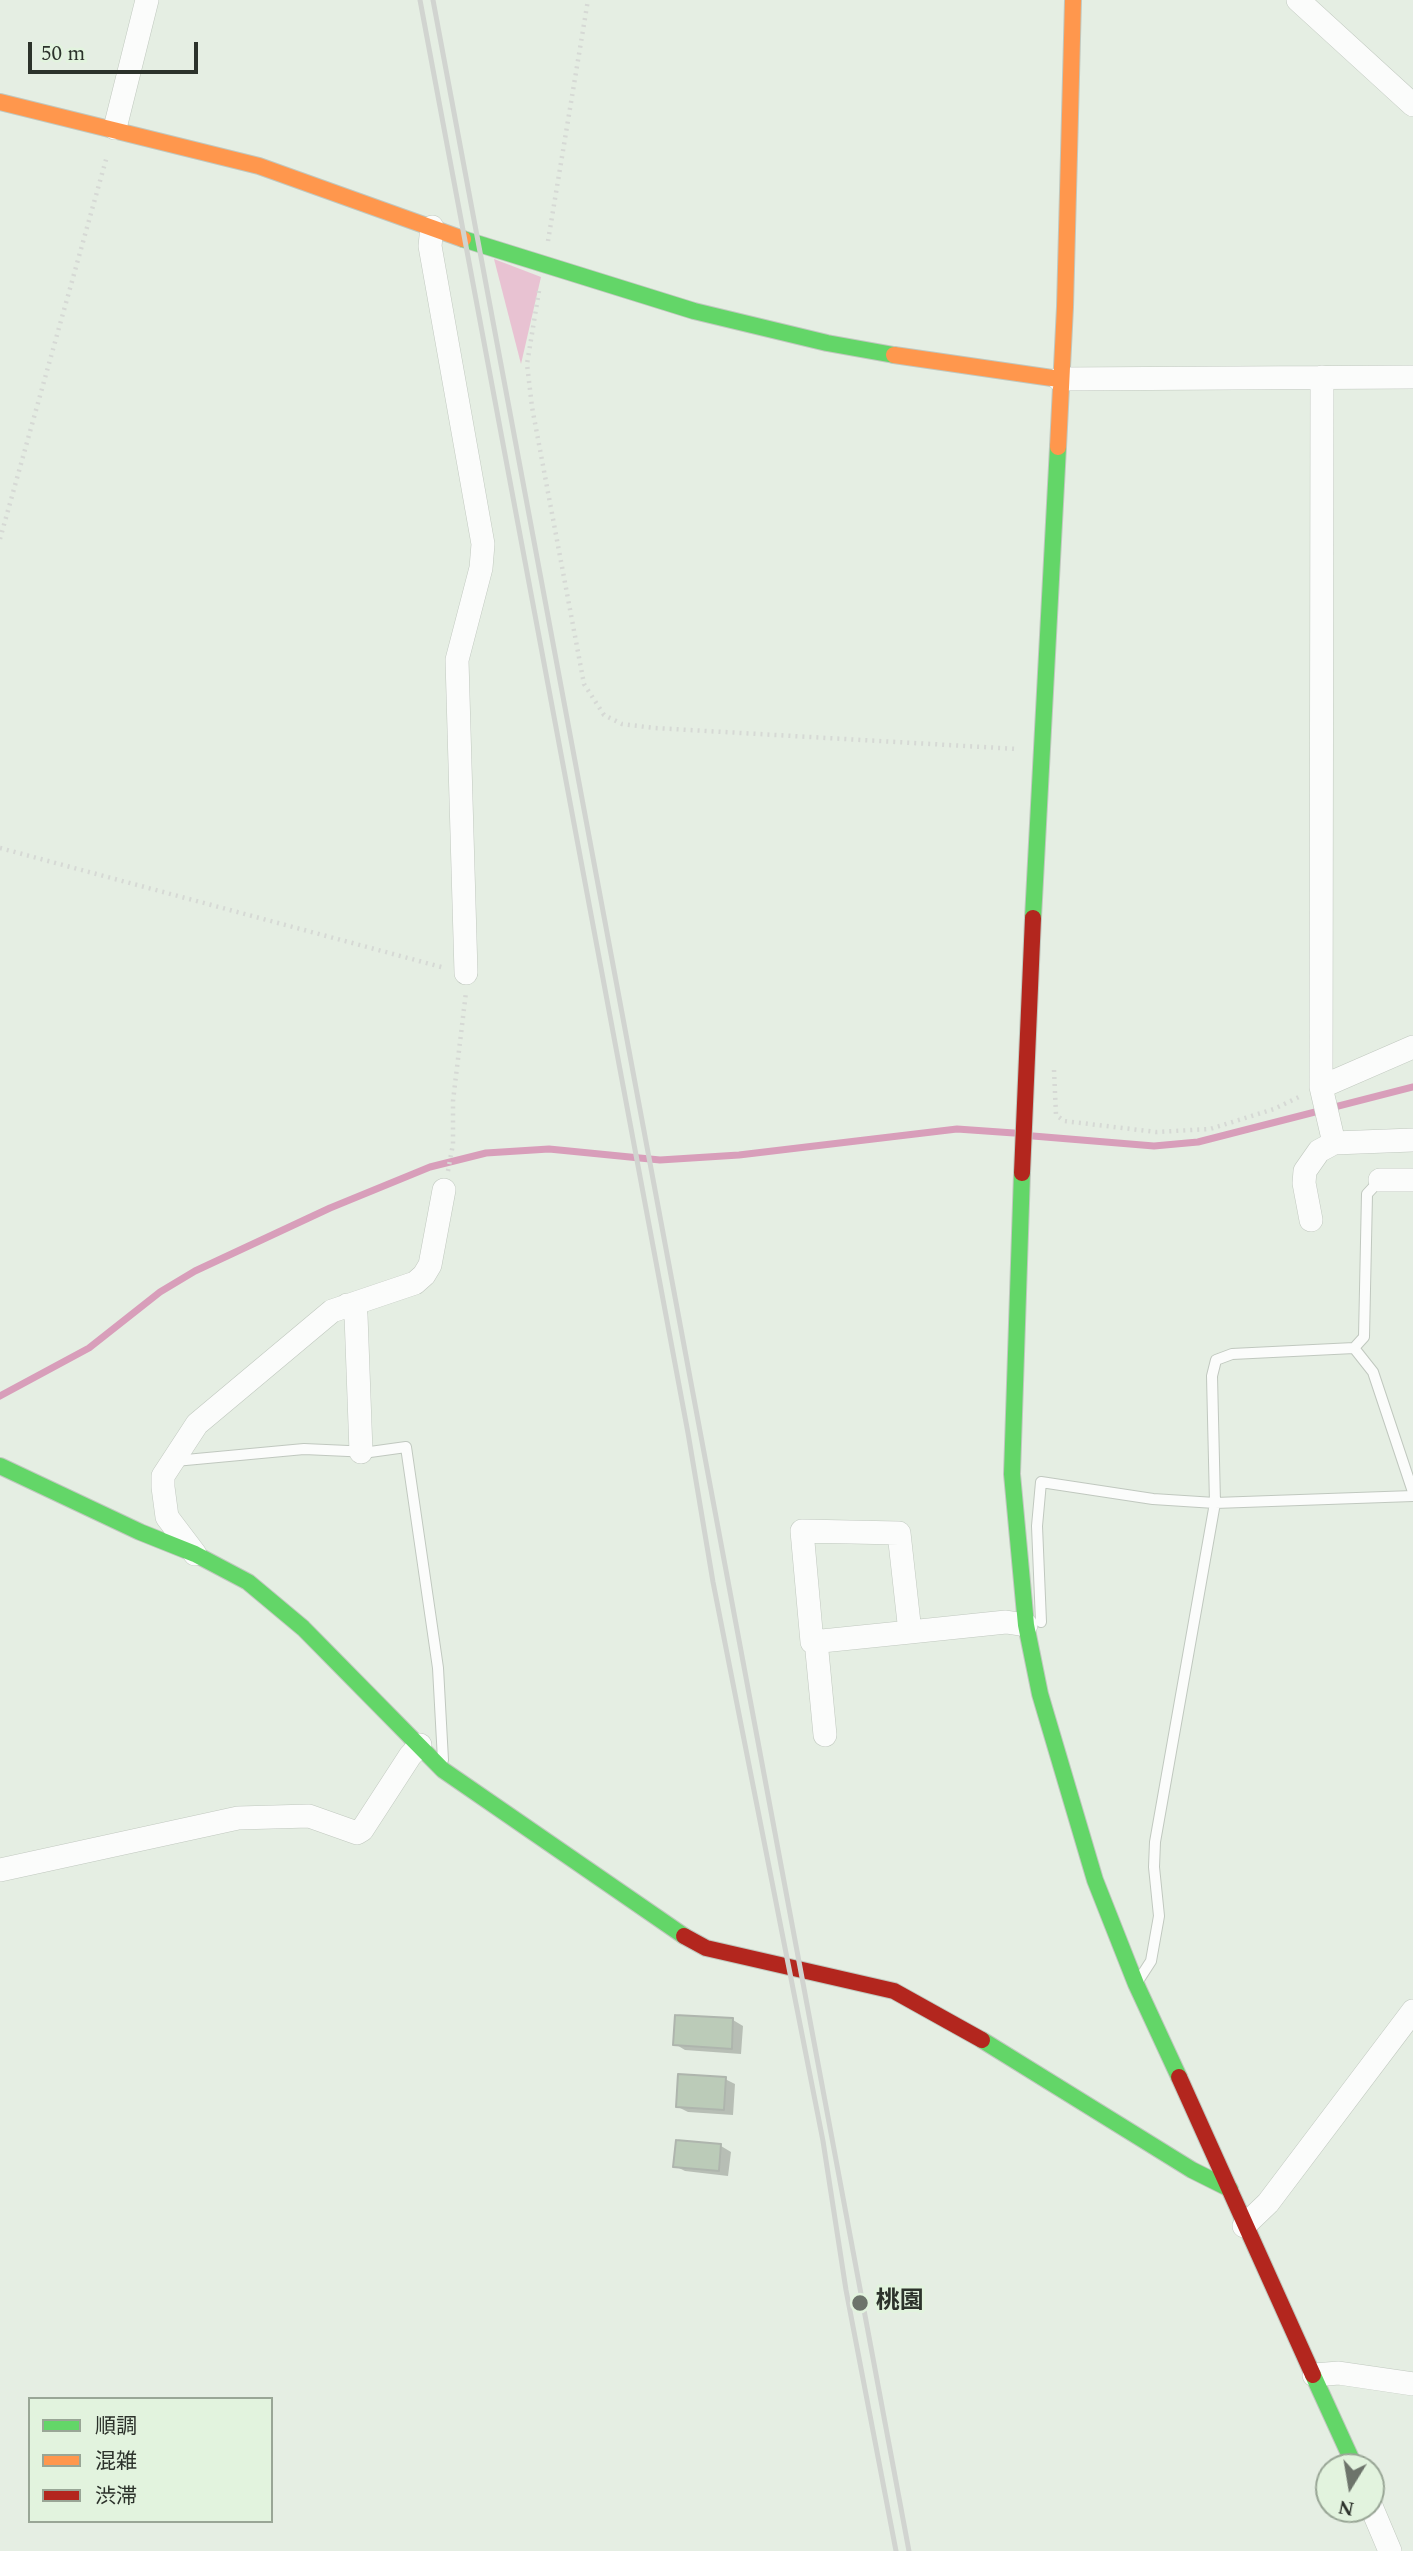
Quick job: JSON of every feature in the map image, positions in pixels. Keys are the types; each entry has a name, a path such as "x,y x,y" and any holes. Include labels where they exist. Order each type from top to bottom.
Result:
{"street":[{"path":"115,128 147,0"},
{"path":"1073,0 1065,307 1059,379 1013,1388 1012,1474 1027,1631 1054,1745 1095,1880 1136,1984 1349,2453"},
{"path":"1298,0 1413,105"},
{"path":"0,102 115,128 260,166 544,267 694,311 827,343 988,371 1059,379 1413,377"},
{"path":"432,227 430,246 483,544 481,569 457,660 466,973"},
{"path":"1322,377 1323,1091 1333,1139"},
{"path":"1323,1091 1413,1047"},
{"path":"1311,1220 1306,1201 1305,1171 1319,1151 1333,1139 1413,1140"},
{"path":"1380,1180 1413,1180"},
{"path":"195,1554 167,1517 163,1476 197,1424 332,1311 415,1283 424,1275 430,1265 444,1190"},
{"path":"346,1305 356,1315 361,1451"},
{"path":"0,1466 140,1532 195,1554 248,1582 269,1597 443,1770 644,1909 706,1948 894,1991 971,2033 1192,2169 1230,2189"},
{"path":"910,1632 899,1533 802,1531 812,1642 816,1641 910,1632 1006,1622 1027,1631"},
{"path":"816,1641 825,1735"},
{"path":"0,1870 238,1818 309,1816 357,1833 362,1830 420,1745"},
{"path":"1244,2226 1268,2203 1406,2036 1413,2011"},
{"path":"1314,2375 1339,2373 1413,2384"},
{"path":"1378,2523 1390,2551"}],"lane":[{"path":"1136,1984 1151,1961 1159,1916 1154,1867 1155,1842 1215,1503 1212,1376 1216,1360 1232,1354 1354,1348 1364,1337 1367,1194 1380,1180"},
{"path":"1027,1631 1041,1626 1037,1526 1041,1482 1153,1500 1215,1503 1413,1494 1373,1372 1354,1348"},
{"path":"172,1462 304,1448 361,1451 406,1447 438,1668 443,1770"}],"path":[{"path":"588,0 527,364 584,684 604,716 622,724 1042,751"},
{"path":"0,540 115,128"},
{"path":"0,848 466,973 453,1101 453,1144"},
{"path":"1054,1068 1056,1115 1063,1121 1156,1132 1210,1129 1274,1110 1323,1091"}],"shaded area":[{"path":"494,259 541,277 521,364"}],"building":[{"path":"675,2015 733,2018 732,2049 673,2045"},
{"path":"678,2074 726,2077 724,2110 676,2107"},
{"path":"676,2140 721,2144 719,2171 673,2167"}],"waterway":[{"path":"1033,1136 1154,1146 1198,1142 1413,1087"},
{"path":"0,1396 89,1348 160,1292 195,1271 330,1208 430,1167 486,1153 549,1149 660,1160 739,1155 957,1129 1014,1133"}],"railway":[{"path":"420,0 688,1433 713,1582 823,2141 846,2290 896,2551"},
{"path":"433,0 909,2551"}],"traffic: fast":[{"path":"463,239 694,311 827,343 894,355"},
{"path":"1033,918 1058,447"},
{"path":"1022,1173 1012,1474 1026,1625 1040,1694 1095,1880 1136,1984 1179,2077"},
{"path":"0,1466 140,1532 195,1554 248,1582 303,1628 443,1770 684,1936"},
{"path":"982,2040 1192,2170 1230,2189"},
{"path":"1313,2375 1349,2453"}],"traffic: slow":[{"path":"1058,447 1065,307 1073,0"},
{"path":"0,102 259,166 463,239"},
{"path":"894,355 1059,379"}],"traffic: jam":[{"path":"1022,1173 1033,918"},
{"path":"684,1936 706,1948 894,1991 982,2040"},
{"path":"1179,2077 1313,2375"}],"place":[{"name":"桃園","path":"860,2303"}]}
